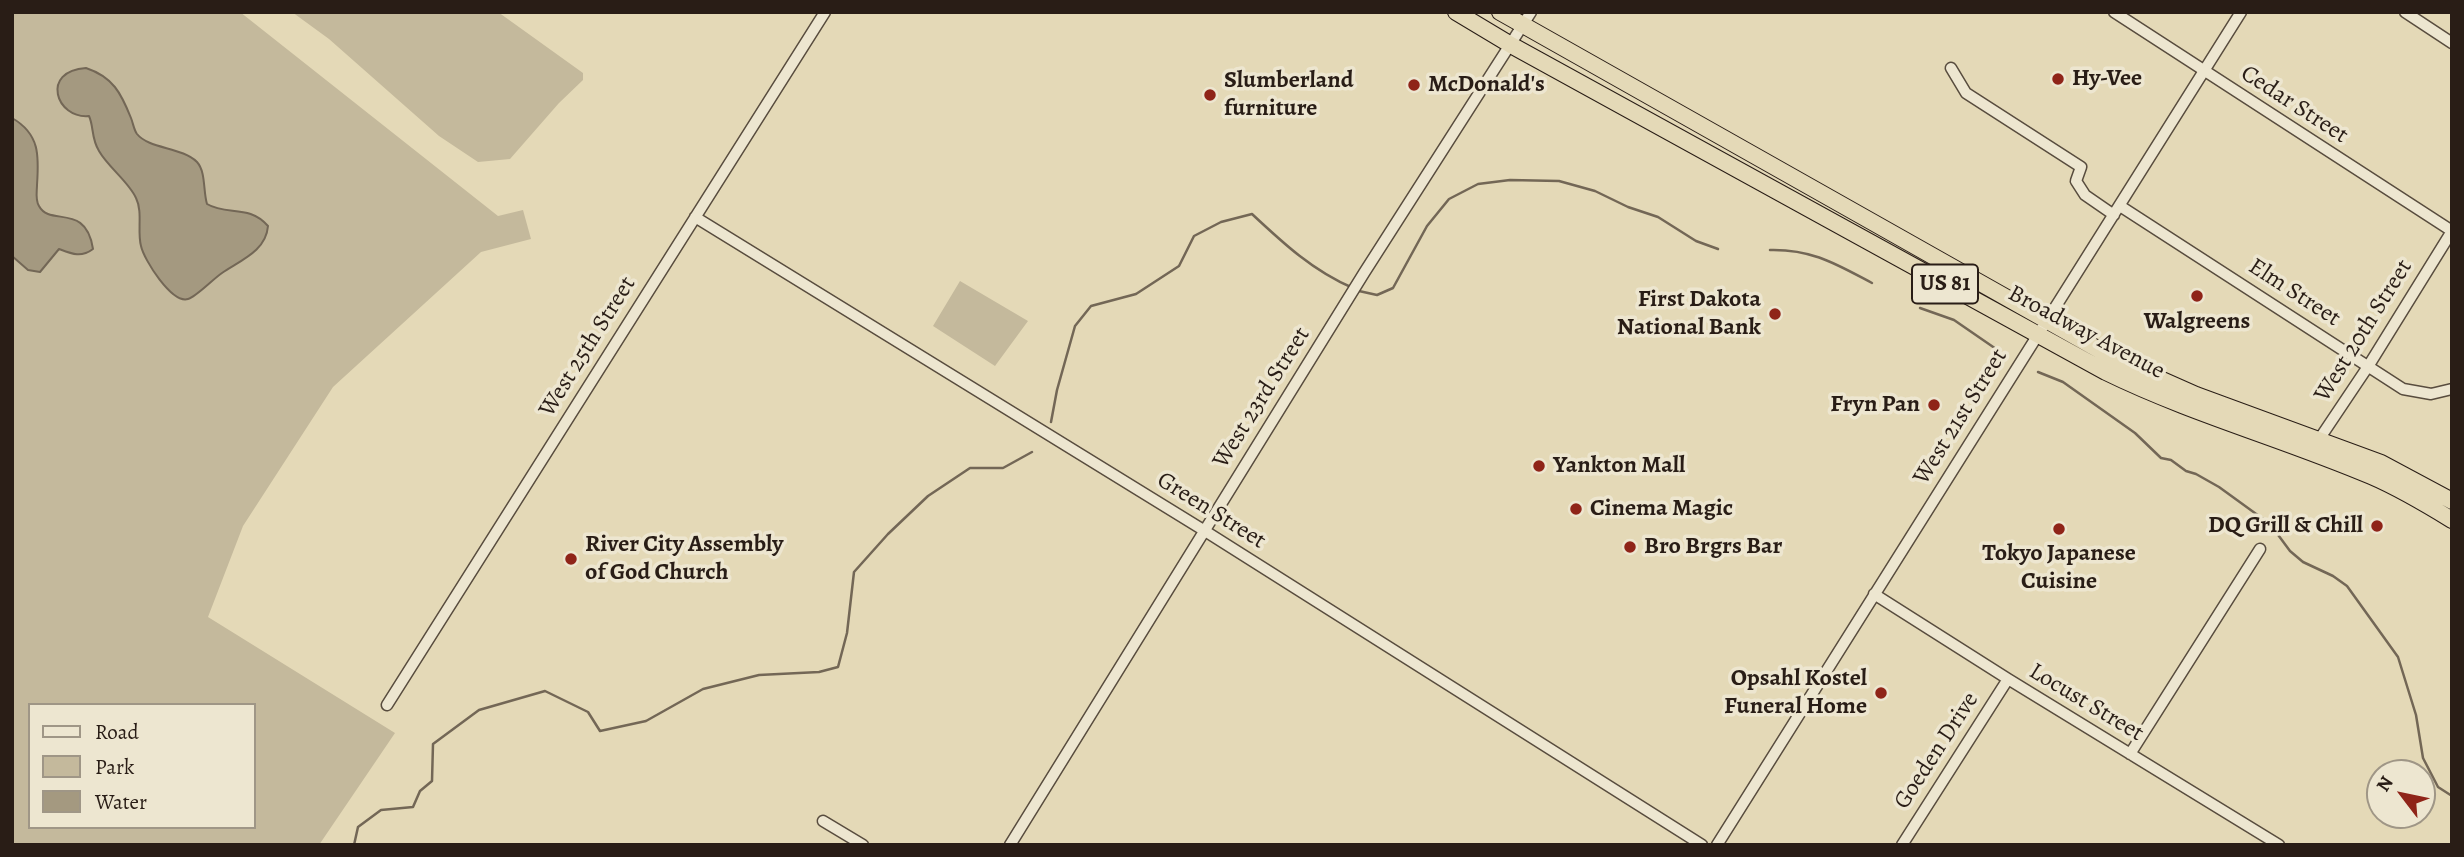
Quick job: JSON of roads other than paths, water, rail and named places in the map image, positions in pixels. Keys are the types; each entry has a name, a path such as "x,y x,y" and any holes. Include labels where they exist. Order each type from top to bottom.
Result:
{"highway":[{"name":"Broadway Avenue","path":"1456,12 1511,45 2148,393 2373,477 2452,520"},
{"name":"Broadway Avenue","path":"1500,12 1527,19 2118,360 2196,395 2319,439 2390,468 2452,501"}],"street":[{"name":"West 25th Street","path":"387,705 825,12"},
{"name":"Cedar Street","path":"2115,12 2452,231"},
{"name":"West 21st Street","path":"1717,845 2241,12"},
{"path":"2405,12 2452,43"},
{"name":"West 23rd Street","path":"1010,845 1364,273 1527,19"},
{"name":"Elm Street","path":"1951,68 1966,93 2081,167 2079,174 2085,187 2117,210 2369,365 2403,389 2431,394 2452,389"},
{"name":"Green Street","path":"695,217 1205,531 1702,845"},
{"name":"West 20th Street","path":"2310,453 2369,365 2452,231"},
{"path":"2130,754 2260,549"},
{"name":"Locust Street","path":"1874,594 2279,845"},
{"name":"Goeden Drive","path":"1902,845 2008,679"},
{"path":"823,821 863,845"}],"water":[{"path":"86,68 103,76 115,87 142,139 183,153 197,162 203,176 207,204 253,215 268,226 258,248 191,298 182,299 174,295 147,261 141,246 138,203 124,180 99,151 89,116 78,115 61,103 58,85 62,77 72,71"},
{"path":"12,118 28,131 36,147 39,206 44,212 76,220 83,225 93,249 72,254 59,249 40,272 28,270 12,256"}],"waterway":[{"path":"1359,291 1377,295 1393,288 1427,226 1449,199 1478,184 1510,180 1559,181 1595,191 1628,207 1658,217 1696,241 1718,249"},
{"path":"1051,422 1075,326 1091,306 1136,294 1179,266 1194,236 1221,222 1252,214 1312,265 1353,288"},
{"path":"1770,250 1811,255 1872,283"},
{"path":"1920,308 1954,320 1999,351"},
{"path":"2038,372 2063,382 2135,433 2161,458 2171,460 2186,471 2219,487 2270,524 2290,551 2303,562 2347,586 2398,657 2416,715 2423,758 2438,787 2452,796"},
{"path":"354,845 358,827 381,810 413,807 420,791 432,781 433,744 479,710 545,691 588,712 600,731 646,721 703,689 759,675 819,672 838,667 847,633 854,572 888,534 928,496 970,468 1003,468 1032,452"}],"place":[{"name":"Hy-Vee","path":"2058,79"},
{"name":"McDonald's","path":"1414,85"},
{"name":"Slumberland furniture","path":"1210,95"},
{"name":"Walgreens","path":"2197,296"},
{"name":"First Dakota National Bank","path":"1775,314"},
{"name":"Fryn Pan","path":"1934,405"},
{"name":"Yankton Mall","path":"1539,466"},
{"name":"Cinema Magic","path":"1576,509"},
{"name":"DQ Grill & Chill","path":"2377,526"},
{"name":"Tokyo Japanese Cuisine","path":"2059,529"},
{"name":"Bro Brgrs Bar","path":"1630,547"},
{"name":"River City Assembly of God Church","path":"571,559"},
{"name":"Opsahl Kostel Funeral Home","path":"1881,693"}]}
